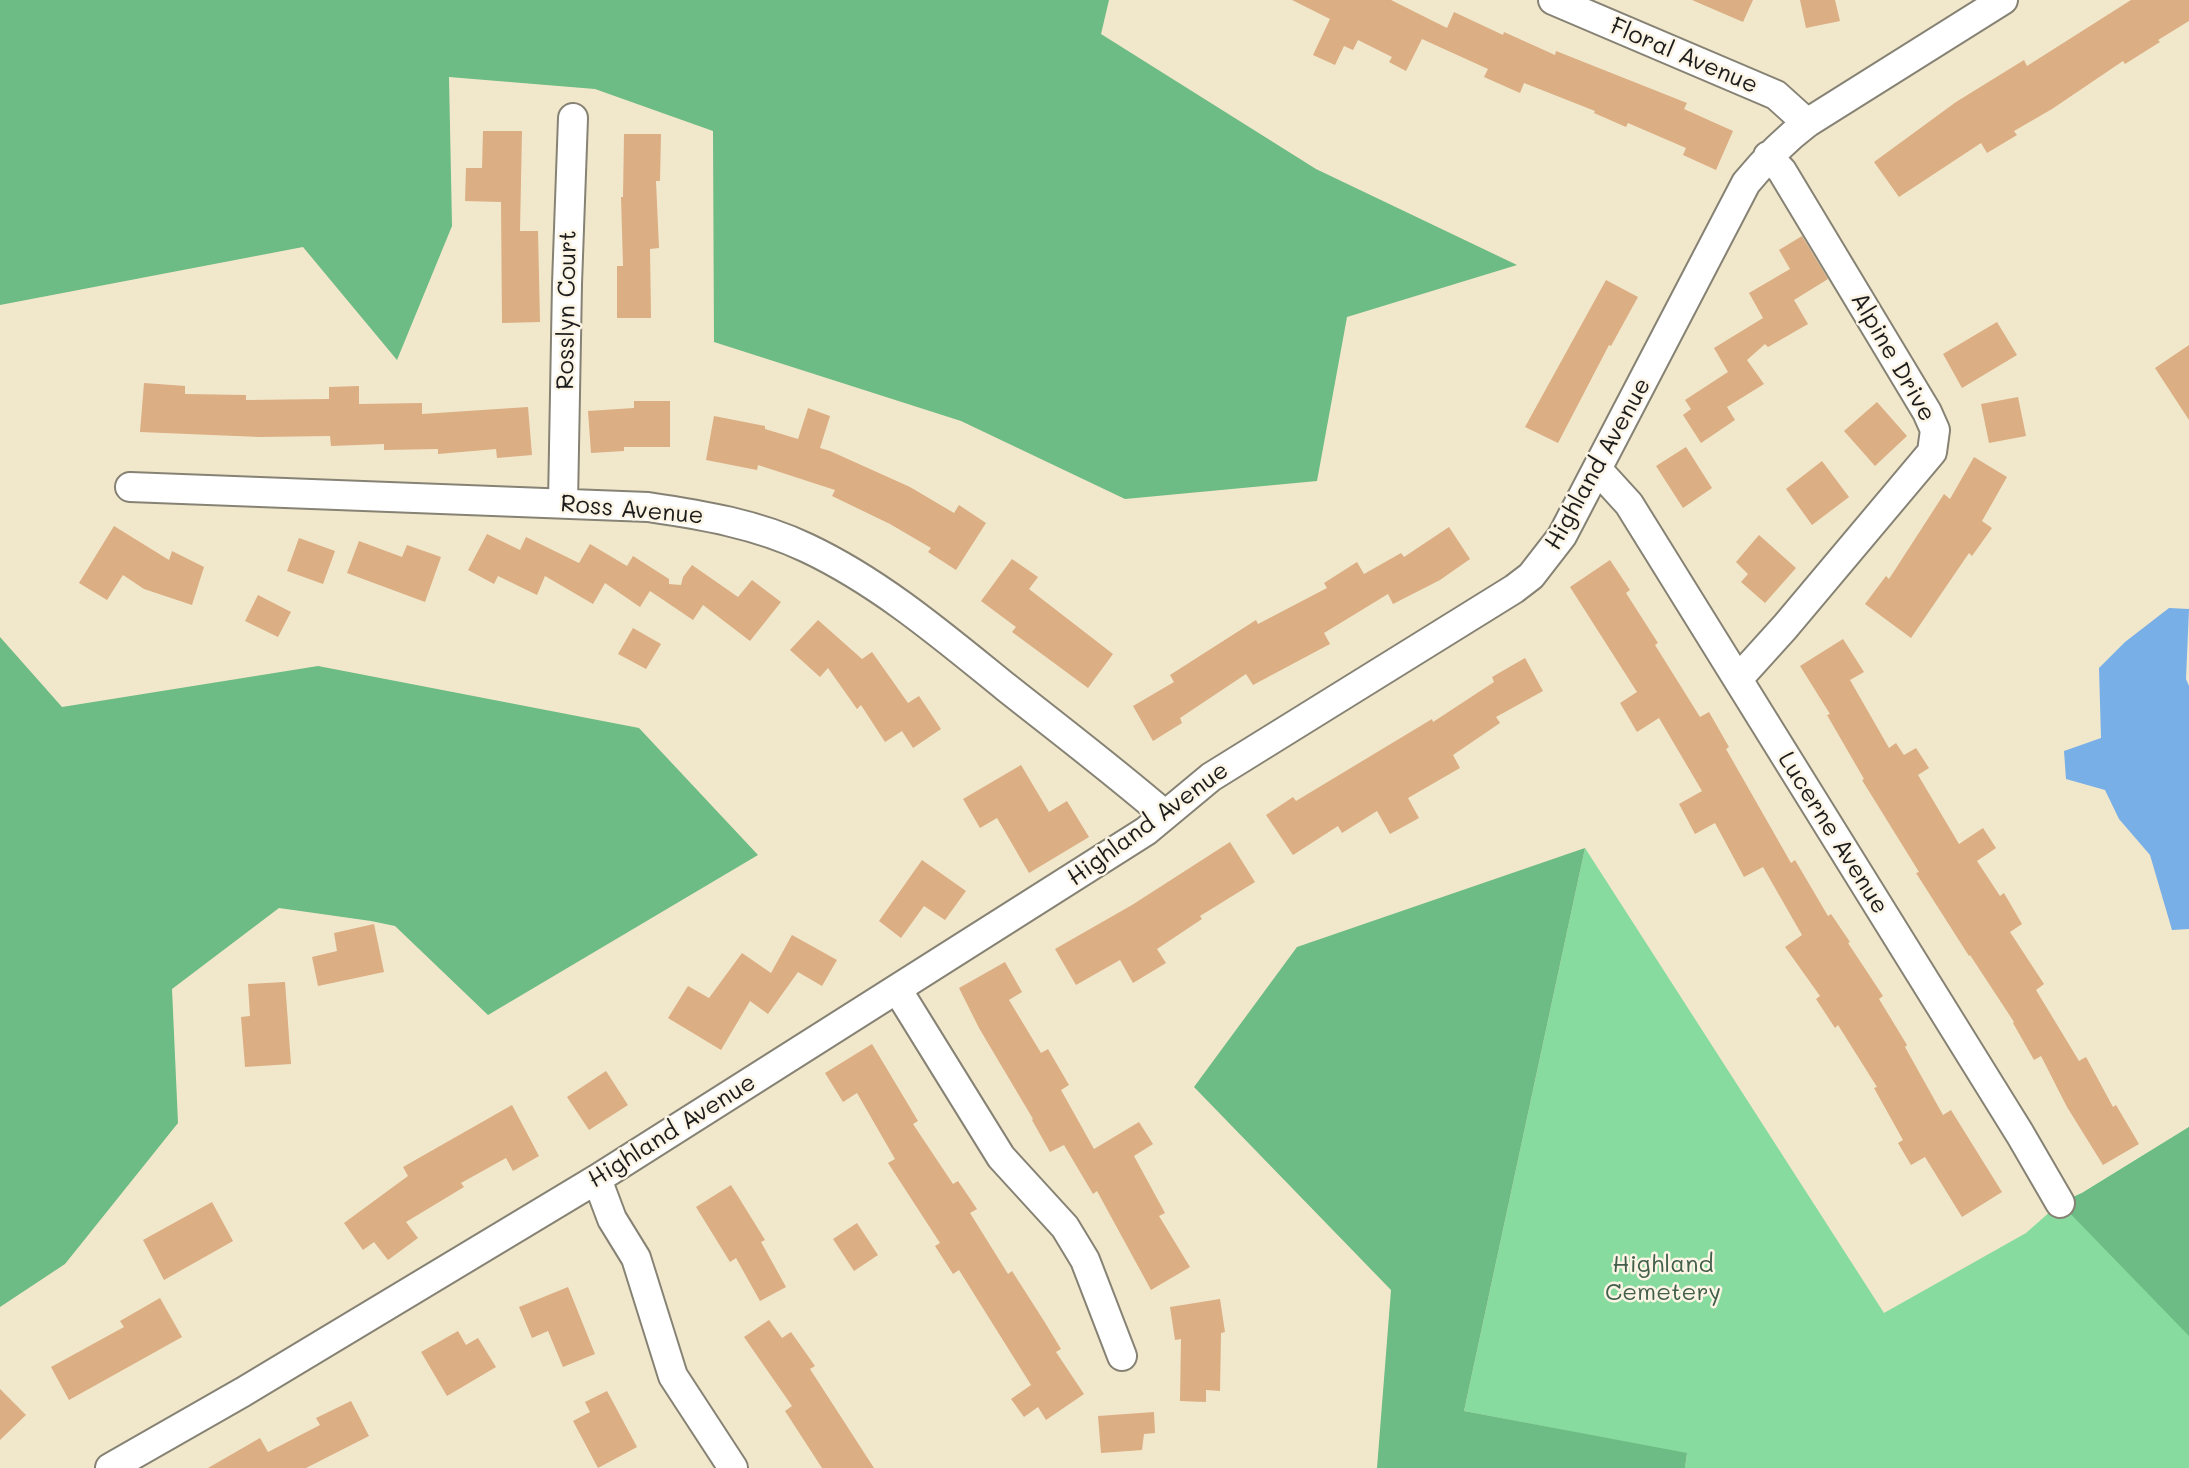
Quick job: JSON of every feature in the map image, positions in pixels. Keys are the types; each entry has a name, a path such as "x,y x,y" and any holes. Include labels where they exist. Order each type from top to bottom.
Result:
{"street":[{"name":"Floral Avenue","path":"1553,0 1776,95 1807,123"},
{"name":"Highland Avenue","path":"110,1468 243,1392 597,1179 1146,831 1210,777 1531,576 1562,536 1746,183 1768,156 1807,123 2003,0"},
{"name":"Rosslyn Court","path":"563,503 566,284 573,118"},
{"name":"Alpine Drive","path":"1738,679 1932,452 1935,430 1879,329 1782,171 1768,156"},
{"name":"Lucerne Avenue","path":"1598,470 1629,504 2020,1133 2060,1203"},
{"name":"Ross Avenue","path":"130,487 648,507 709,516 766,531 807,547 865,579 934,629 1165,815"},
{"path":"897,989 1001,1157 1065,1227 1085,1260 1122,1356"},
{"path":"597,1179 612,1219 636,1258 673,1376 733,1468"}],"green space":[{"path":"0,0 1109,0 1101,34 1316,169 1517,265 1347,317 1317,481 1125,499 961,421 714,342 713,131 595,89 449,77 452,226 397,360 303,247 0,305"},
{"path":"0,637 62,707 318,666 639,728 758,855 488,1015 395,926 279,908 172,989 178,1123 65,1264 0,1307"},
{"name":"Highland Cemetery","path":"1585,848 1884,1313 2026,1233 2060,1203 2082,1193 2189,1127 2189,1468 1685,1468 1687,1454 1464,1411"},
{"path":"1585,848 1464,1411 1687,1453 1685,1468 1377,1468 1391,1290 1194,1087 1297,947"},
{"path":"2189,1127 2189,1336 2060,1203 2082,1193"}],"water":[{"path":"2169,608 2189,609 2186,679 2189,686 2189,929 2172,930 2150,855 2119,819 2105,790 2066,779 2064,751 2101,738 2099,668 2125,642"}],"building":[{"path":"1292,0 1391,0 1447,28 1454,12 1503,35 1504,32 1555,55 1556,51 1687,103 1684,109 1733,131 1716,170 1683,155 1686,148 1628,123 1626,127 1594,113 1595,111 1524,83 1520,93 1484,77 1488,69 1422,39 1406,71 1389,62 1392,57 1358,40 1353,50 1344,46 1335,65 1313,55 1330,19"},
{"path":"1692,0 1753,0 1743,22"},
{"path":"1800,0 1835,0 1840,21 1806,28"},
{"path":"2131,0 2189,0 2189,21 2125,64 2123,61 2014,131 2017,135 1987,153 1981,143 1899,197 1874,162 1956,102 2024,60 2027,66"},
{"path":"483,131 522,131 520,231 538,231 540,322 502,323 501,202 465,201 466,168 482,168"},
{"path":"624,134 661,134 660,181 656,181 659,248 650,249 651,318 617,318 617,266 623,266 621,197"},
{"path":"1802,236 1828,279 1794,300 1808,324 1768,347 1765,344 1747,360 1764,384 1727,407 1735,420 1701,443 1683,415 1691,409 1685,400 1728,372 1714,348 1763,318 1749,293 1790,269 1779,250"},
{"path":"1606,280 1638,297 1611,346 1609,345 1558,443 1525,427"},
{"path":"1997,322 2017,355 1962,388 1943,354"},
{"path":"2189,345 2189,420 2155,368"},
{"path":"144,383 185,386 185,394 246,395 246,400 329,399 329,387 359,386 359,404 422,403 422,414 528,407 532,455 497,458 496,449 438,454 438,449 384,450 384,444 331,446 330,436 260,437 140,432"},
{"path":"2018,397 2026,436 1989,443 1981,404"},
{"path":"634,401 670,401 670,447 624,447 624,451 591,453 588,411 634,408"},
{"path":"1877,402 1907,436 1875,466 1844,431"},
{"path":"808,408 830,416 820,448 910,487 954,513 959,505 986,523 956,570 928,552 931,548 890,524 832,496 835,490 758,465 757,470 706,460 714,416 765,426 765,429 798,439"},
{"path":"1686,447 1712,488 1683,508 1656,466"},
{"path":"1974,457 2007,477 1982,521 1992,528 1972,556 1969,553 1911,638 1865,604 1886,576 1889,579 1944,494 1950,499"},
{"path":"1822,461 1849,497 1812,525 1786,489"},
{"path":"114,526 169,560 172,551 204,567 192,605 144,589 123,575 107,600 79,583"},
{"path":"1449,527 1470,559 1440,580 1393,604 1388,594 1324,633 1330,644 1253,685 1246,674 1180,718 1182,723 1153,741 1133,706 1174,682 1170,675 1256,620 1258,624 1327,588 1324,583 1357,562 1364,574 1401,553 1404,557"},
{"path":"487,534 520,550 526,537 579,563 590,544 627,566 633,556 669,579 669,584 681,585 683,577 692,565 738,597 752,580 781,602 750,641 703,605 693,620 650,591 640,607 605,583 593,604 545,576 537,595 498,576 494,584 468,570"},
{"path":"1759,535 1796,568 1765,603 1741,582 1748,574 1736,562"},
{"path":"299,538 335,551 323,584 287,571"},
{"path":"359,541 402,557 407,545 441,557 425,602 347,573"},
{"path":"1012,559 1038,577 1029,589 1113,654 1088,688 1012,632 1016,627 981,601"},
{"path":"1610,560 1630,590 1626,593 1658,643 1655,645 1700,717 1709,712 1729,747 1726,749 1791,863 1795,860 1828,916 1831,914 1883,996 1879,999 1907,1045 1905,1047 1943,1115 1951,1110 2002,1192 1962,1217 1925,1157 1911,1165 1898,1143 1903,1140 1874,1088 1877,1087 1838,1025 1835,1028 1816,999 1820,996 1785,947 1802,935 1763,867 1744,877 1715,823 1695,834 1679,804 1702,791 1659,718 1637,732 1620,703 1637,692 1570,587"},
{"path":"258,595 291,612 278,637 245,621"},
{"path":"818,620 862,659 872,652 908,703 919,696 941,729 913,748 902,731 885,742 861,705 857,709 828,668 820,677 790,650"},
{"path":"633,628 661,644 646,669 618,654"},
{"path":"1843,639 1864,672 1850,680 1889,748 1896,743 1904,755 1916,748 1929,768 1918,775 1959,844 1983,828 1996,848 1977,861 2000,896 2004,893 2022,924 2010,932 2044,984 2036,990 2079,1061 2086,1057 2113,1107 2116,1105 2139,1144 2103,1165 2067,1107 2041,1056 2034,1060 2014,1022 1916,873 1919,872 1862,780 1864,779 1827,715 1830,714 1800,666"},
{"path":"1525,658 1543,691 1496,717 1500,723 1453,755 1460,768 1408,798 1419,818 1390,834 1377,811 1342,833 1338,826 1293,855 1266,815 1293,797 1296,801 1432,719 1433,722 1494,682 1492,677"},
{"path":"1021,765 1049,812 1067,801 1089,837 1029,873 997,818 980,828 963,799"},
{"path":"1230,842 1255,882 1200,916 1202,919 1157,949 1166,963 1133,983 1120,960 1076,985 1055,949 1132,905"},
{"path":"922,860 966,891 945,920 924,906 901,938 879,921"},
{"path":"374,924 384,972 318,986 312,957 337,951 334,933"},
{"path":"792,935 837,960 822,986 798,972 768,1014 750,1001 721,1050 668,1018 688,986 709,998 742,953 771,973"},
{"path":"1005,962 1022,992 1009,1000 1041,1053 1048,1049 1069,1085 1061,1090 1094,1149 1139,1122 1153,1144 1134,1156 1165,1213 1159,1216 1190,1267 1151,1290 1097,1191 1093,1194 1064,1145 1050,1152 959,988"},
{"path":"285,982 291,1064 245,1067 241,1017 250,1016 248,984"},
{"path":"872,1044 918,1121 913,1124 953,1184 958,1181 977,1209 970,1213 1008,1274 1012,1271 1044,1321 1061,1349 1056,1352 1084,1394 1046,1420 1038,1407 1024,1417 1011,1399 1031,1385 959,1270 953,1274 935,1246 940,1243 888,1163 895,1159 857,1093 843,1102 825,1073"},
{"path":"606,1071 628,1105 589,1130 567,1097"},
{"path":"512,1105 539,1156 513,1171 506,1158 461,1183 464,1187 406,1222 418,1238 388,1260 374,1242 363,1250 344,1223 408,1176 403,1167"},
{"path":"731,1185 765,1240 761,1242 786,1287 760,1301 736,1258 730,1262 696,1207"},
{"path":"212,1202 233,1241 164,1280 143,1240"},
{"path":"857,1223 878,1255 854,1271 833,1239"},
{"path":"568,1287 595,1354 563,1367 548,1331 532,1338 519,1307"},
{"path":"160,1298 182,1337 69,1400 51,1367 124,1327 120,1321"},
{"path":"1220,1299 1225,1332 1221,1333 1220,1391 1206,1390 1206,1402 1180,1401 1181,1339 1175,1340 1170,1307"},
{"path":"769,1320 782,1338 791,1332 815,1366 810,1369 874,1468 822,1468 785,1411 792,1406 744,1337"},
{"path":"458,1331 466,1345 478,1338 496,1367 447,1396 421,1352"},
{"path":"0,1389 26,1415 0,1440"},
{"path":"607,1391 637,1447 598,1468 573,1421 590,1412 585,1402"},
{"path":"351,1401 369,1436 306,1468 208,1468 260,1438 268,1452 320,1425 316,1418"},
{"path":"1154,1412 1155,1433 1144,1434 1142,1450 1101,1453 1098,1416"}]}
